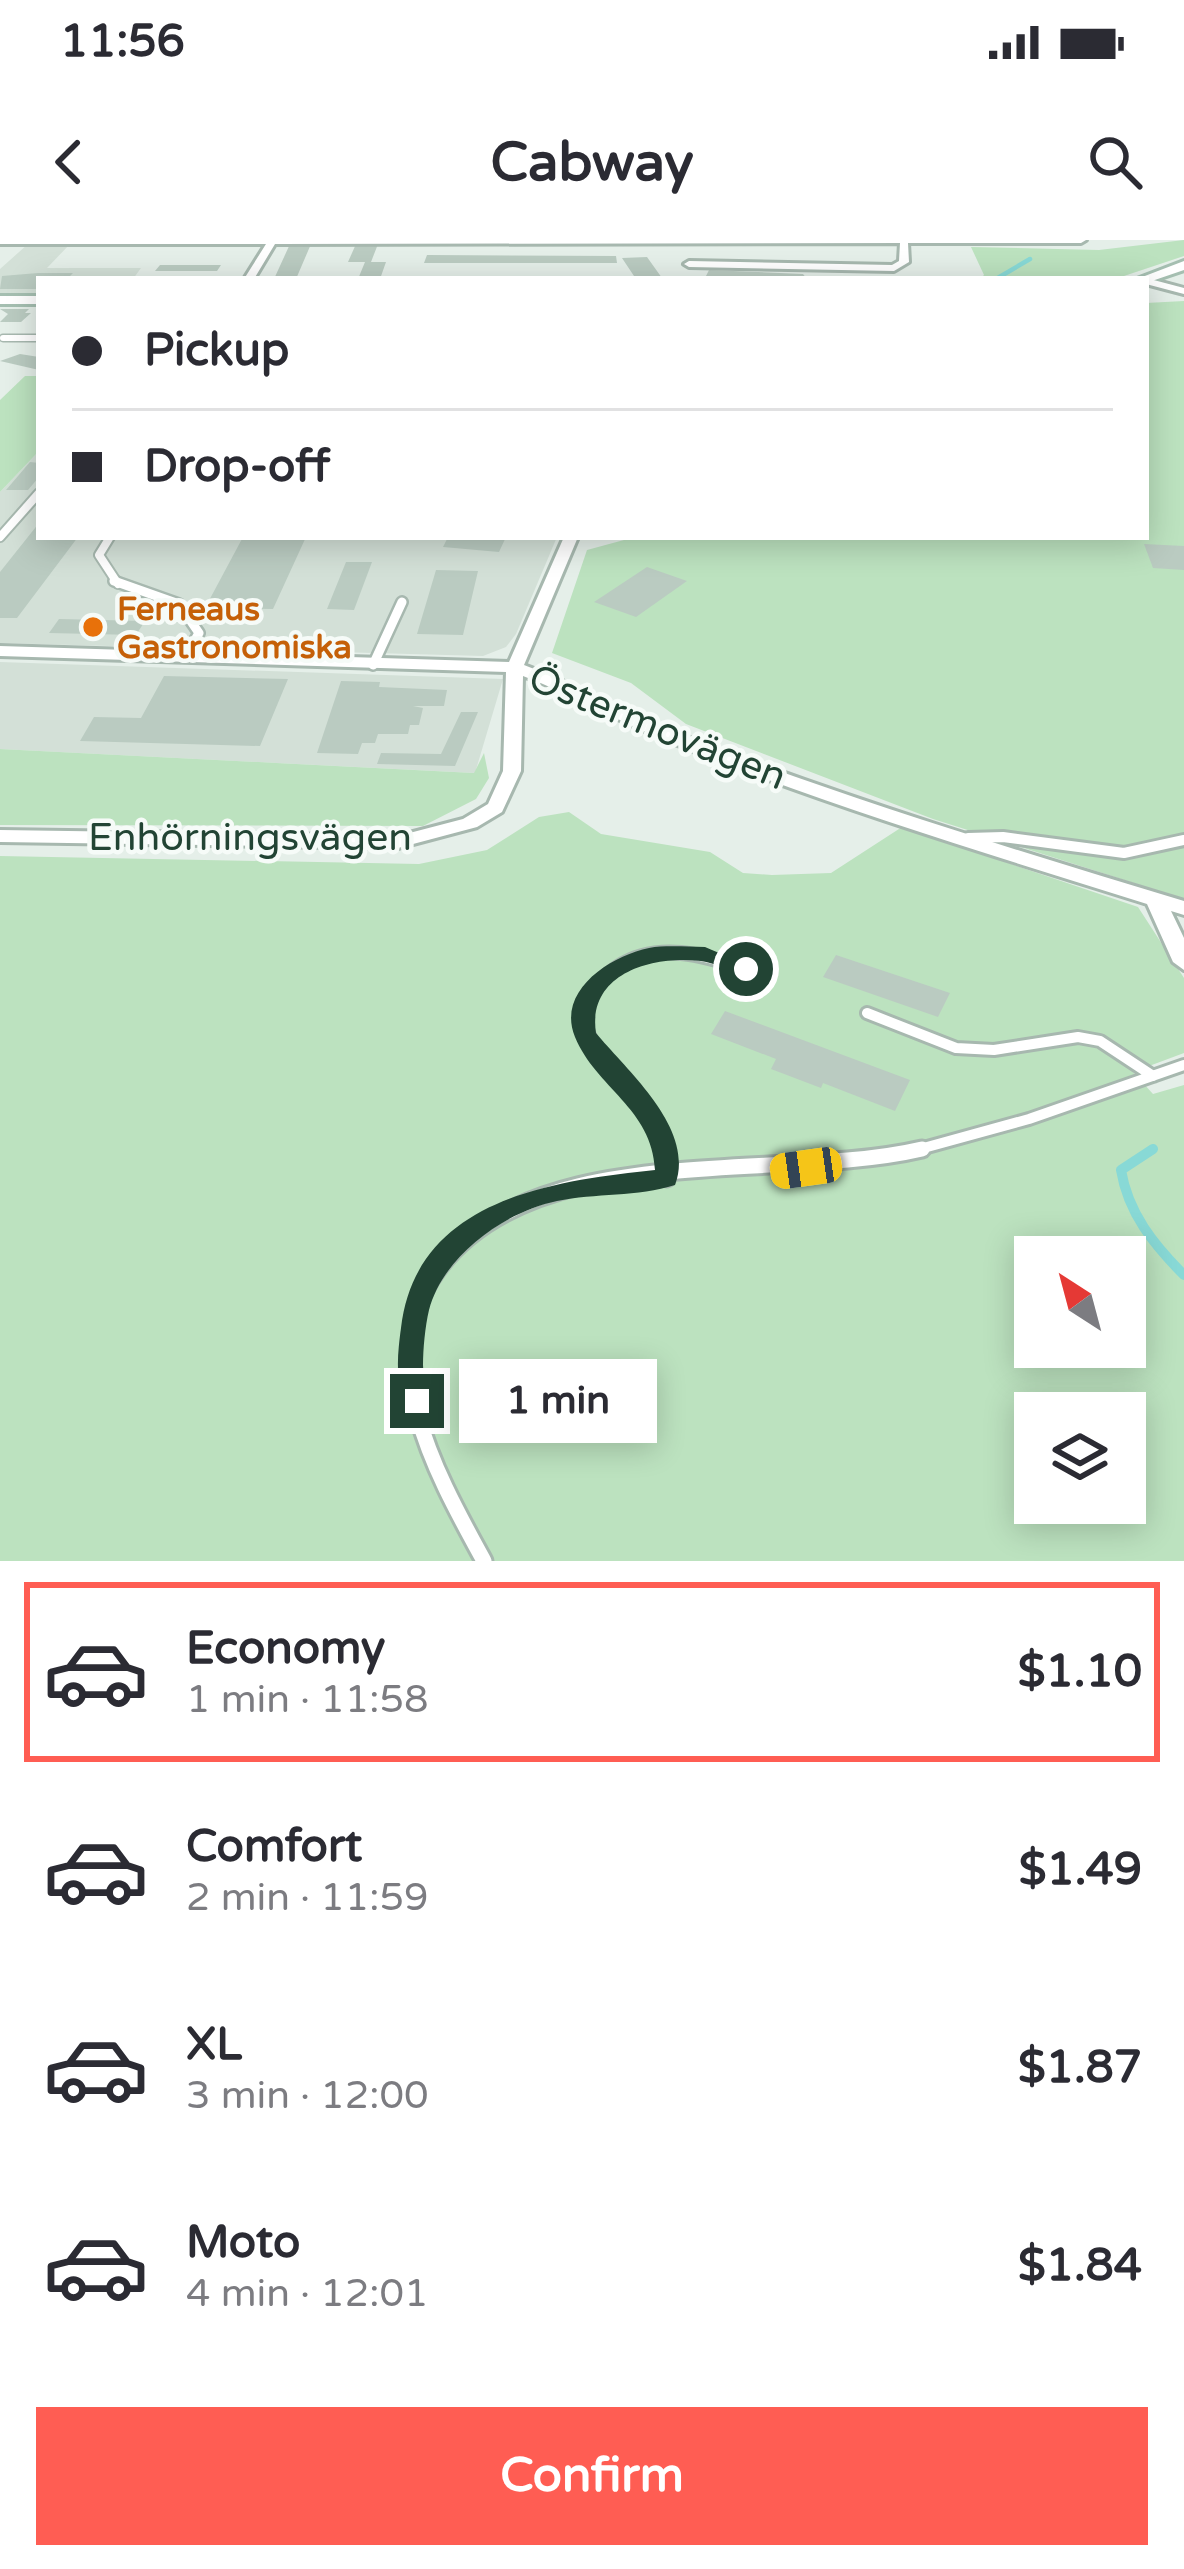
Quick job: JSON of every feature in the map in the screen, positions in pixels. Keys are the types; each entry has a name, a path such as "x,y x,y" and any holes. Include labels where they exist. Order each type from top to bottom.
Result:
{"street":[{"path":"0,241 1081,240"},
{"path":"251,276 273,241"},
{"path":"684,276 698,241"},
{"path":"689,264 895,268 904,262 911,242"},
{"path":"1149,278 1184,265"},
{"path":"1149,281 1184,291"},
{"path":"0,300 36,300"},
{"name":"Enhörningsvägen","path":"0,836 398,842 444,834 495,808 512,771 515,667 570,540"},
{"name":"Östermovägen","path":"0,651 515,667 573,688 677,740 956,838 1184,908"},
{"path":"1155,899 1184,962"}],"lane":[{"path":"3,338 36,338"},
{"path":"0,537 36,496"},
{"path":"108,540 99,556 107,573 140,599 179,604 194,620 199,633 185,657"},
{"path":"373,664 402,602"},
{"path":"956,838 1004,837 1124,854 1184,840"},
{"path":"667,1178 665,1147 655,1120 585,1036 582,1015 588,993 604,975 650,955 705,954 746,969"},
{"path":"867,1013 956,1048 994,1050 1078,1037 1100,1041 1153,1076"},
{"path":"484,1561 458,1514 409,1369 416,1306 444,1258 492,1215 558,1191 774,1172 955,1143 1184,1065"}],"shaded area":[{"path":"28,244 70,244 47,268 141,268 135,276 36,276 36,295 0,295 0,269"},
{"path":"36,454 36,540 556,540 516,634 506,647 483,656 0,643 0,492"},
{"path":"0,662 503,679 475,773 0,749"}],"green space":[{"path":"1184,240 1184,256 1124,276 983,276 971,247 1099,250"},
{"path":"1184,301 1184,899 933,819 686,724 631,683 552,653 587,550 624,540 1149,540 1149,303"},
{"path":"25,376 36,376 36,454 0,492 0,400"},
{"path":"0,749 474,773 484,753 489,778 476,799 423,826 0,825"},
{"path":"569,812 601,834 710,852 743,873 831,873 902,827 1138,907 1184,978 1184,1053 1133,1072 1153,1094 1184,1085 1184,1561 0,1561 0,856 419,864 487,850 539,817"}],"building":[{"path":"290,244 311,244 297,276 275,276"},
{"path":"356,244 378,244 371,262 386,262 381,276 359,276 365,262 348,262"},
{"path":"427,255 616,256 617,263 424,263"},
{"path":"647,257 661,276 634,276 622,258"},
{"path":"160,265 221,265 217,271 155,271"},
{"path":"709,270 805,276 706,276"},
{"path":"73,273 36,276 36,289 0,289 2,276"},
{"path":"0,309 29,309 25,313 31,313 21,322 0,322 8,314"},
{"path":"20,354 36,357 36,369 0,361"},
{"path":"30,462 36,463 36,481 28,490 6,490"},
{"path":"36,527 36,540 76,540 17,618 0,618 0,572"},
{"path":"241,540 305,540 273,609 205,608"},
{"path":"446,540 505,540 499,552 443,547"},
{"path":"1144,544 1184,546 1184,570 1153,568"},
{"path":"346,562 372,562 354,610 327,609"},
{"path":"647,567 687,581 636,617 594,602"},
{"path":"436,570 478,571 463,635 417,634"},
{"path":"59,619 145,621 136,635 49,633"},
{"path":"164,676 288,679 260,746 80,741 94,717 141,718"},
{"path":"341,681 447,690 444,706 413,706 423,708 419,725 410,725 408,734 378,734 375,743 362,743 358,754 317,753"},
{"path":"461,712 478,712 455,766 377,764 381,753 441,754"},
{"path":"836,955 950,993 938,1017 823,977"},
{"path":"725,1011 910,1080 895,1111 823,1083 821,1088 771,1069 776,1059 711,1034"}],"waterway":[{"path":"1001,276 1030,259"},
{"path":"1149,1152 1153,1149 1121,1170 1124,1186 1144,1227 1184,1275"}],"place":[{"name":"Ferneaus Gastronomiska","path":"93,627"}],"route":[{"path":"417,1401 409,1369 416,1306 444,1258 467,1232 524,1200 558,1191 667,1178 665,1147 655,1120 585,1036 582,1015 588,993 604,975 650,955 705,954 746,969"}]}
